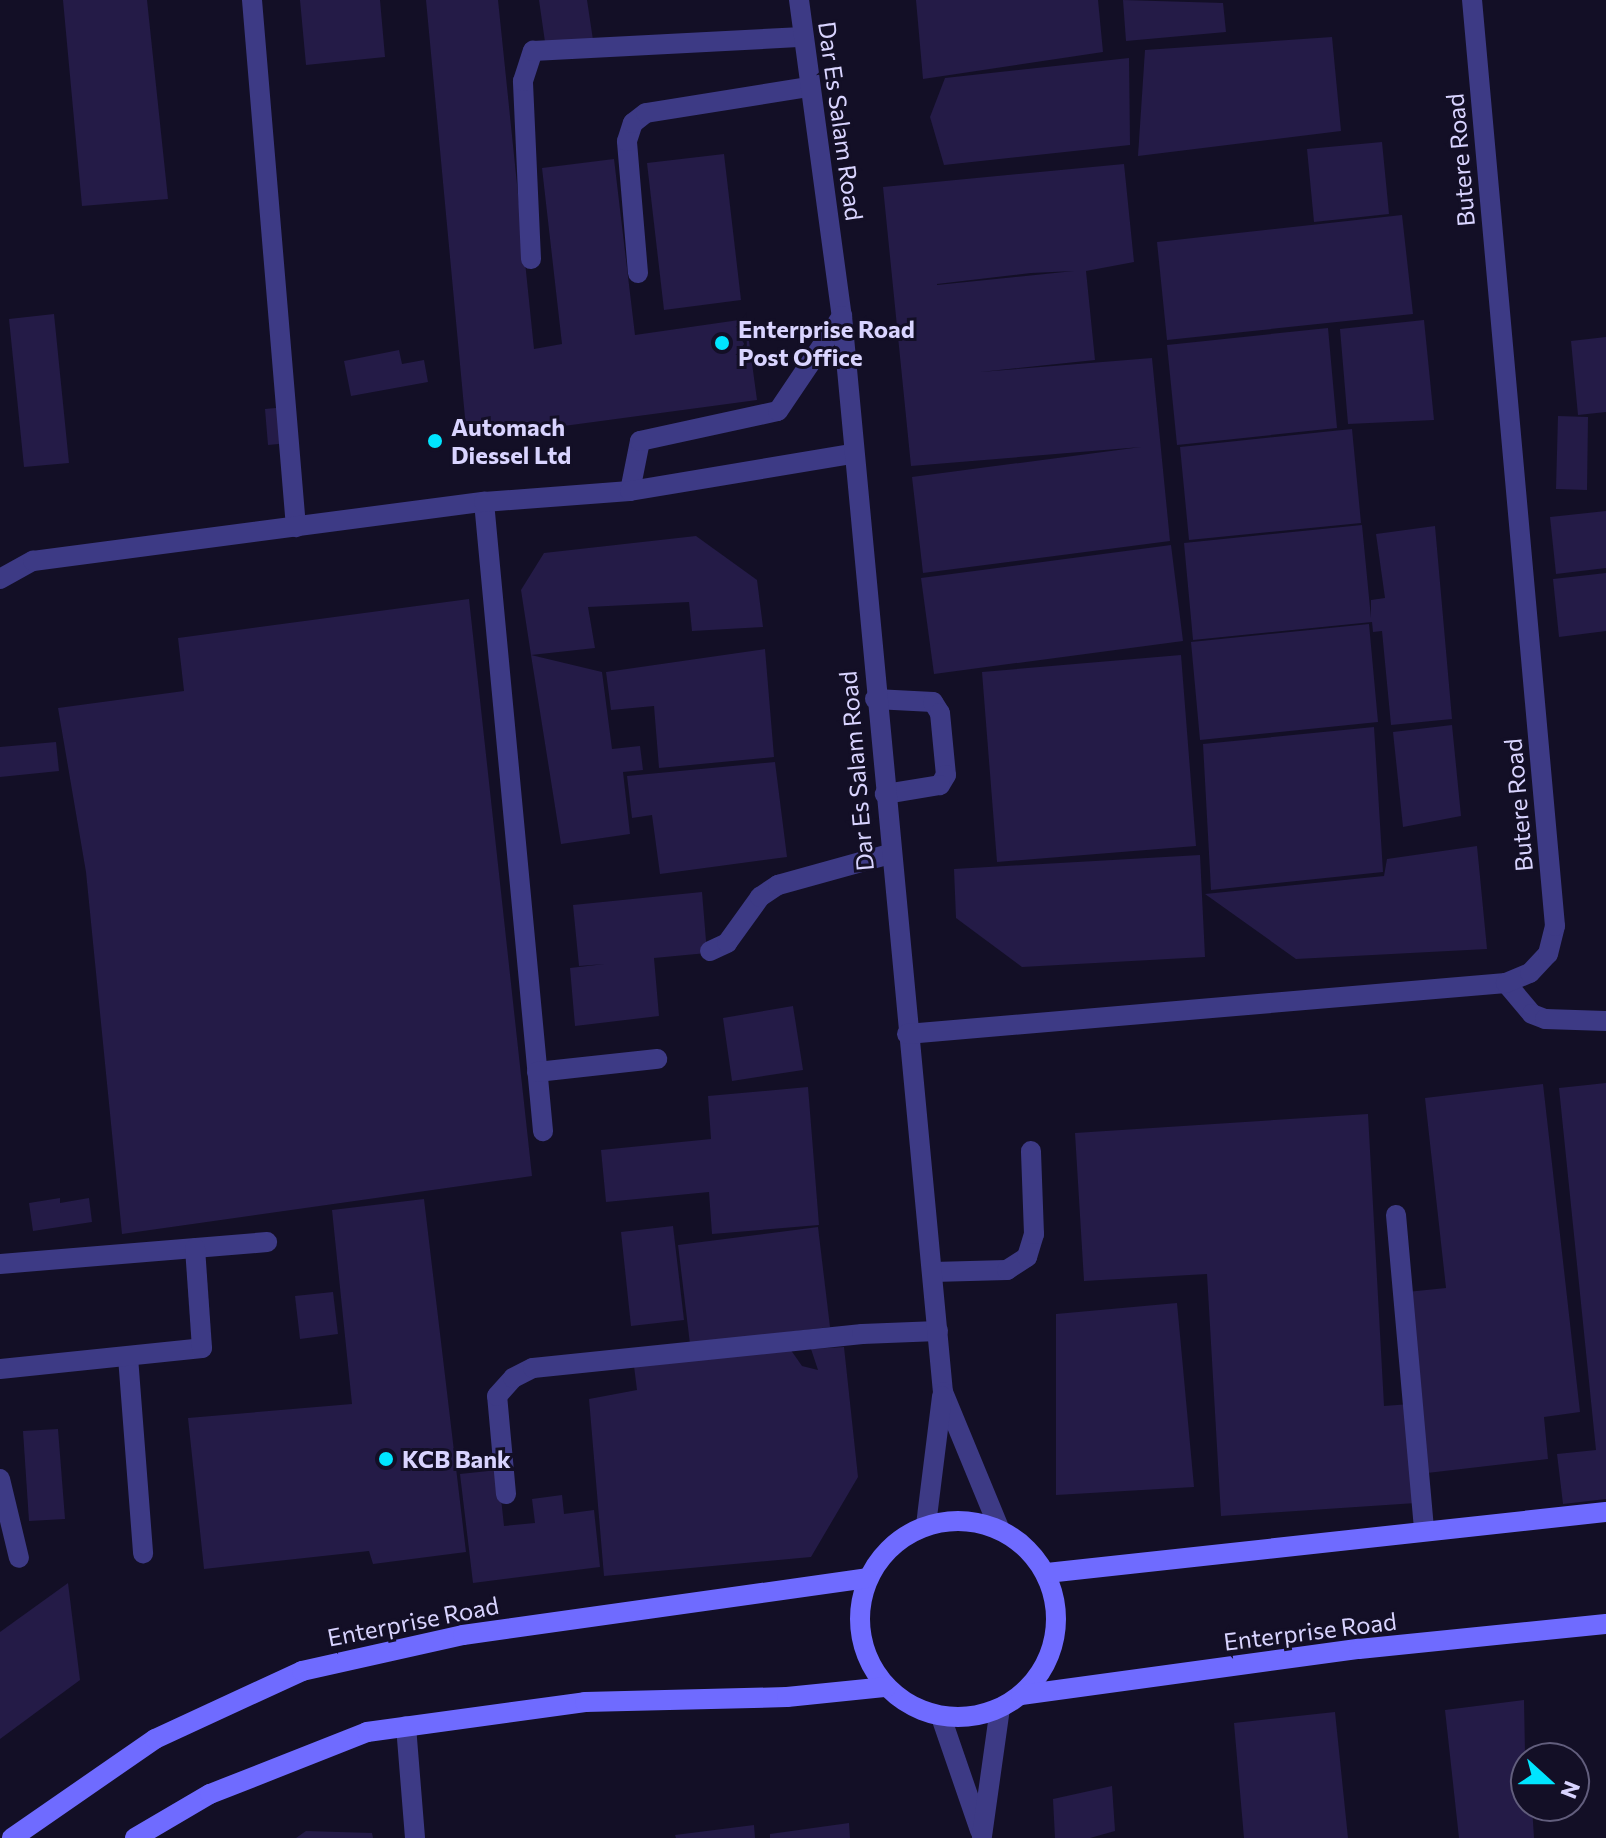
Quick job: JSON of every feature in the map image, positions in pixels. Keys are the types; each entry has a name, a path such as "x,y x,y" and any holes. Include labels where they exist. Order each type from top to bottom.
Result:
{"main road":[{"path":"1047,1573 1606,1512"},
{"path":"963,1519 999,1528 1027,1547 1047,1573 1057,1616 1048,1660 1021,1695 1000,1708 971,1718 941,1717 911,1707 886,1687 869,1664 860,1635 860,1606 867,1578 892,1545 926,1525 963,1519"},
{"name":"Enterprise Road","path":"12,1838 155,1739 302,1671 463,1635 867,1578"},
{"name":"Enterprise Road","path":"1021,1695 1359,1649 1606,1624"},
{"path":"135,1838 210,1794 281,1762 367,1732 585,1702 787,1697 886,1687"}],"street":[{"path":"252,0 296,527"},
{"name":"Dar Es Salam Road","path":"799,0 842,316 852,454 943,1392 999,1528"},
{"name":"Butere Road","path":"907,1034 1506,983 1530,973 1548,954 1555,926 1472,0"},
{"path":"531,259 523,81 533,51 803,37"},
{"path":"638,273 627,141 633,123 646,113 809,87"},
{"path":"630,491 640,441 778,411 842,316"},
{"path":"0,579 33,561 484,502 630,491 852,454"},
{"path":"484,502 543,1131"},
{"path":"875,699 933,702 940,713 946,775 940,785 885,794"},
{"path":"710,951 727,943 760,897 778,885 890,854"},
{"path":"1506,983 1532,1014 1545,1019 1606,1021"},
{"path":"537,1072 657,1059"},
{"path":"933,1272 1007,1270 1027,1257 1034,1234 1031,1151"},
{"path":"1396,1215 1424,1531"},
{"path":"0,1264 267,1242"},
{"path":"0,1369 202,1348 195,1248"},
{"path":"506,1494 497,1396 513,1378 533,1368 862,1334 938,1331"},
{"path":"128,1357 143,1553"},
{"path":"926,1525 943,1392"},
{"path":"0,1479 6,1526 19,1558"},
{"path":"982,1837 1000,1708"},
{"path":"941,1717 982,1837"},
{"path":"406,1726 415,1838"}],"building":[{"path":"63,0 147,0 168,199 82,206"},
{"path":"300,0 380,0 385,57 306,65"},
{"path":"426,0 498,0 534,349 562,344 542,168 614,159 635,335 746,319 757,400 467,439"},
{"path":"539,0 587,0 593,40 545,42"},
{"path":"916,0 1098,0 1103,52 923,79"},
{"path":"1123,0 1223,3 1226,32 1126,41"},
{"path":"1332,37 1341,131 1138,156 1145,50"},
{"path":"1129,58 1130,145 944,165 930,117 945,78"},
{"path":"1382,142 1389,214 1314,222 1307,149"},
{"path":"724,154 741,300 664,310 647,163"},
{"path":"1124,164 1134,262 1086,271 1095,360 980,372 1152,358 1170,541 923,573 912,477 1141,447 911,466 883,187","holes":["1074,271 937,285 1031,273"]},
{"path":"1402,215 1413,314 1167,340 1157,242"},
{"path":"54,314 69,463 24,467 9,319"},
{"path":"1424,320 1434,420 1348,424 1340,329"},
{"path":"1328,328 1337,428 1177,445 1167,345"},
{"path":"1606,337 1606,412 1578,415 1571,341"},
{"path":"399,350 402,364 424,360 428,382 351,396 344,361"},
{"path":"286,407 289,443 268,445 265,409"},
{"path":"1558,416 1588,417 1587,490 1556,489"},
{"path":"1352,429 1361,523 1189,540 1180,447"},
{"path":"1606,511 1606,568 1556,574 1550,517"},
{"path":"1362,525 1371,618 1371,600 1385,598 1376,534 1435,526 1452,719 1391,725 1382,631 1373,632 1372,622 1193,640 1184,543"},
{"path":"696,536 757,580 763,627 692,631 689,602 588,607 595,648 531,655 521,590 544,553"},
{"path":"1171,545 1183,641 934,674 921,578"},
{"path":"1606,573 1606,631 1559,637 1553,579"},
{"path":"469,599 532,1176 122,1234 86,872 58,708 184,691 178,638"},
{"path":"1369,624 1378,722 1200,740 1191,642"},
{"path":"765,649 774,757 659,768 654,706 611,710 606,672"},
{"path":"531,655 602,672 612,749 640,746 643,770 623,772 630,834 561,844"},
{"path":"1181,655 1196,846 997,862 982,672"},
{"path":"1452,725 1461,816 1403,827 1393,732"},
{"path":"1374,727 1383,872 1211,890 1203,744"},
{"path":"56,742 59,771 0,777 0,747"},
{"path":"775,762 787,857 660,874 652,815 632,818 627,776"},
{"path":"1477,846 1487,949 1296,959 1205,894 1384,876 1387,859"},
{"path":"1200,855 1205,957 1022,967 956,918 954,869"},
{"path":"702,892 707,953 654,958 659,1016 575,1026 570,968 605,964 579,966 573,905"},
{"path":"793,1006 803,1070 732,1081 723,1018"},
{"path":"1606,1083 1606,1499 1563,1504 1557,1454 1596,1450 1559,1088"},
{"path":"1543,1084 1580,1412 1544,1417 1548,1459 1427,1473 1407,1292 1446,1288 1425,1098"},
{"path":"808,1087 819,1225 712,1234 709,1192 606,1202 601,1150 711,1139 708,1096"},
{"path":"1368,1114 1384,1406 1410,1404 1416,1503 1221,1516 1207,1274 1084,1281 1075,1133"},
{"path":"60,1198 60,1203 89,1198 92,1222 33,1231 29,1203"},
{"path":"424,1199 466,1552 373,1564 369,1551 204,1569 188,1418 352,1404 332,1210"},
{"path":"673,1226 684,1320 631,1326 621,1232"},
{"path":"818,1227 830,1327 690,1344 678,1245"},
{"path":"333,1292 338,1334 300,1339 295,1296"},
{"path":"1177,1303 1194,1487 1056,1495 1056,1314"},
{"path":"788,1346 802,1366 818,1370 811,1349 844,1347 858,1477 811,1557 604,1576 589,1399 637,1390 634,1366"},
{"path":"58,1429 65,1519 29,1521 23,1431"},
{"path":"498,1470 504,1526 535,1523 532,1499 562,1495 564,1514 594,1510 600,1567 473,1583 460,1474"},
{"path":"68,1583 80,1680 0,1739 0,1632"},
{"path":"1524,1700 1525,1742 1510,1742 1510,1822 1533,1822 1534,1838 1459,1838 1445,1710"},
{"path":"1335,1712 1348,1838 1244,1838 1234,1723"},
{"path":"1112,1786 1115,1831 1090,1838 1055,1838 1053,1799"},
{"path":"849,1823 850,1838 770,1838 770,1834"},
{"path":"754,1825 755,1838 676,1838 675,1835"},
{"path":"306,1831 372,1833 373,1838 296,1838"}],"place":[{"name":"Enterprise Road Post Office","path":"722,343"},
{"name":"Automach Diessel Ltd","path":"435,441"},
{"name":"KCB Bank","path":"386,1459"}]}
